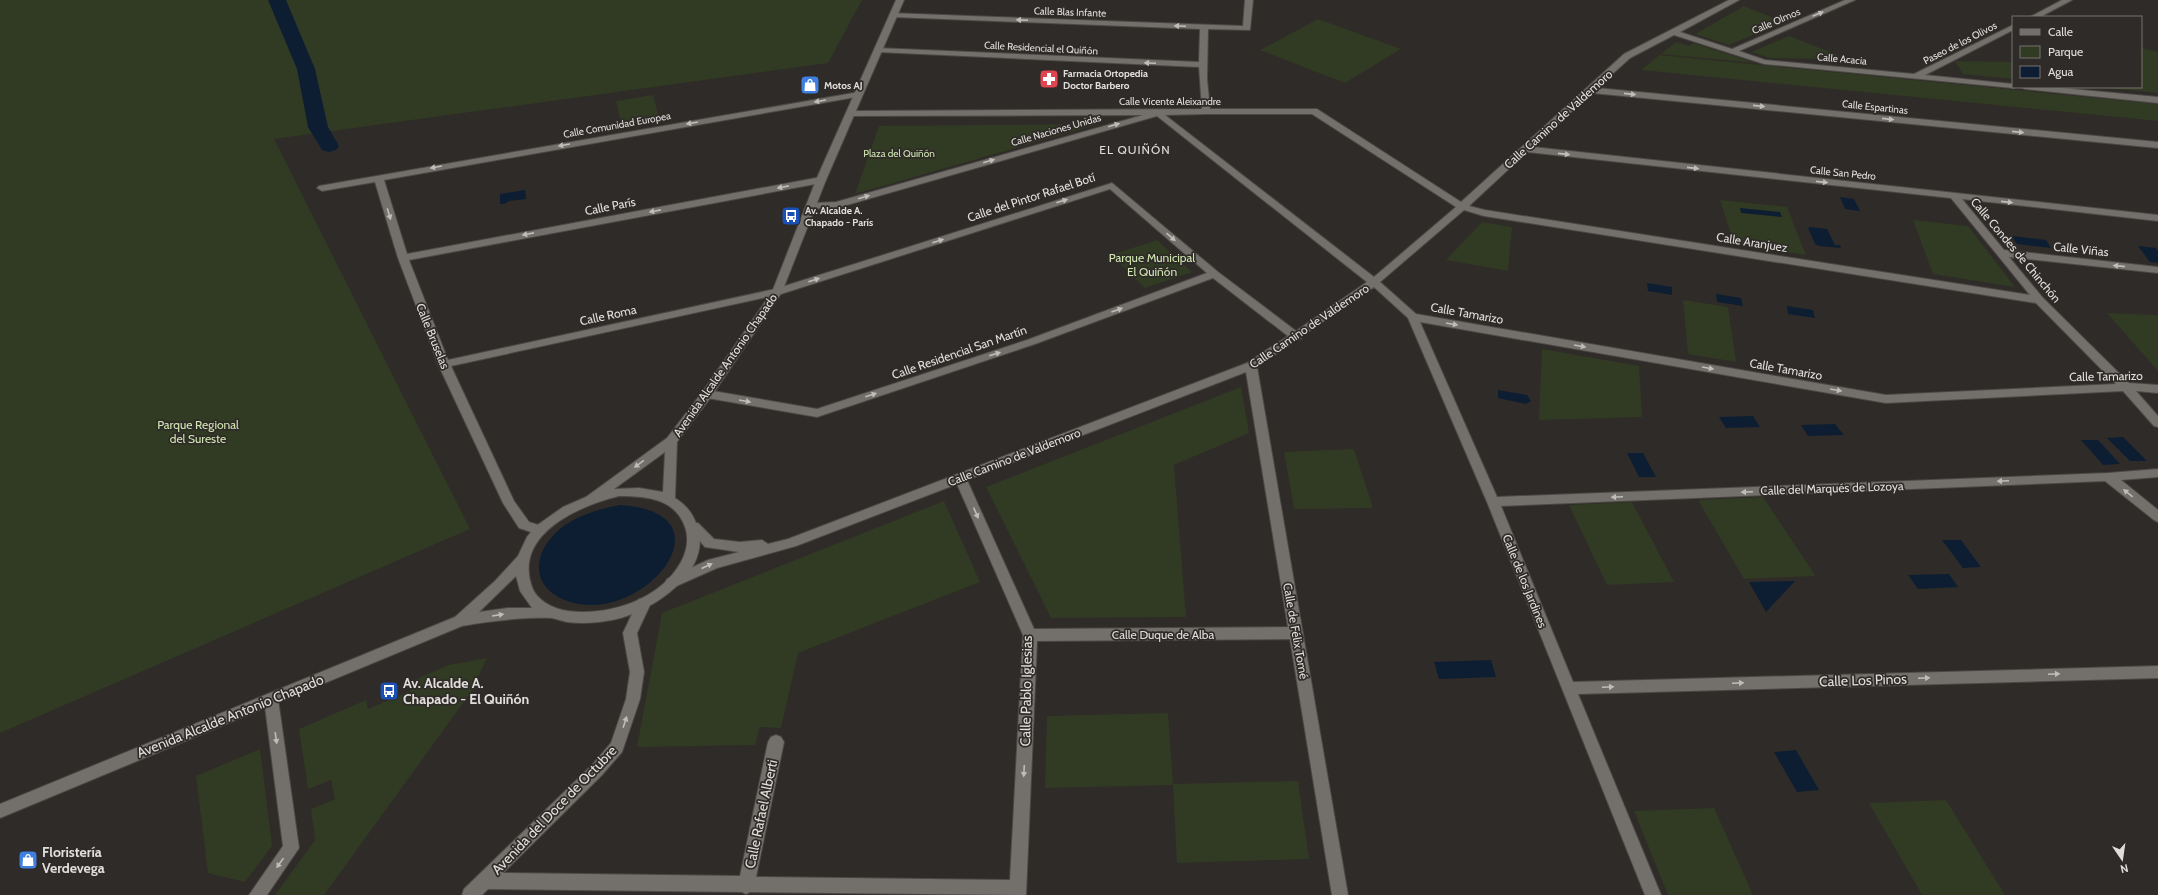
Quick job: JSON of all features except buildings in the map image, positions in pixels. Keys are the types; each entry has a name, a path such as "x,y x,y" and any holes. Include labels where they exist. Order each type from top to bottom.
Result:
{"street":[{"name":"Avenida Alcalde Antonio Chapado","path":"591,499 671,441 707,394 777,292 822,180 900,0"},
{"name":"Calle Blas Infante","path":"893,15 1246,28 1249,0"},
{"name":"Calle Camino de Valdemoro","path":"672,583 713,564 791,543 1251,366 1297,337 1374,282 1462,207 1627,56 1735,0"},
{"name":"Calle Olmos","path":"1731,52 1851,0"},
{"path":"2036,16 2068,0"},
{"path":"1204,27 1203,65 1206,112"},
{"name":"Paseo de los Olivos","path":"1915,77 2012,28"},
{"name":"Calle Acacia","path":"1673,32 1764,62 2012,86"},
{"name":"Calle Residencial el Quiñón","path":"878,50 1203,65"},
{"path":"2035,88 2158,100"},
{"name":"Calle Espartinas","path":"1591,90 2158,145"},
{"name":"Calle Comunidad Europea","path":"378,177 859,94"},
{"name":"Calle Vicente Aleixandre","path":"850,114 1314,111 1462,207"},
{"path":"1158,113 1374,282"},
{"name":"Calle Naciones Unidas","path":"812,206 837,205 1158,113"},
{"name":"Calle San Pedro","path":"1525,149 2158,218"},
{"path":"322,188 378,177"},
{"name":"Calle Bruselas","path":"378,177 403,258 444,364 509,503 524,525 540,530"},
{"name":"Calle París","path":"403,258 822,180"},
{"name":"Calle del Pintor Rafael Botí","path":"777,292 1112,186 1214,274 1297,337"},
{"name":"Calle Condes de Chinchón","path":"1954,196 2039,300 2126,387 2158,423"},
{"name":"Calle Aranjuez","path":"1462,207 1484,214 2039,300"},
{"name":"Calle Viñas","path":"2001,253 2158,270"},
{"name":"Calle Residencial San Martín","path":"707,394 817,413 1031,342 1214,274"},
{"name":"Calle de los Jardines","path":"1374,282 1413,317 1493,502 1653,895"},
{"name":"Calle Roma","path":"444,364 777,292"},
{"name":"Calle Tamarizo","path":"1413,317 1886,399 2126,387 2158,389"},
{"name":"Calle de Félix Tomé","path":"1251,366 1340,895"},
{"name":"Avenida Alcalde Antonio Chapado","path":"669,499 671,441"},
{"name":"Calle del Marqués de Lozoya","path":"1493,502 2108,477 2158,473"},
{"name":"Calle Pablo Iglesias","path":"960,477 1030,635 1018,892"},
{"path":"2108,477 2158,517"},
{"path":"669,499 646,493 619,492 591,499 566,510 540,530 530,543 523,559 521,575 525,591 537,604 554,613 574,618 598,618 621,612 644,603 672,583 687,565 692,552 694,545 693,526"},
{"name":"Calle Camino de Valdemoro","path":"669,499 684,511 693,526 710,544 740,547 791,543"},
{"name":"Avenida Alcalde Antonio Chapado","path":"460,621 500,585 523,559"},
{"name":"Avenida del Doce de Octubre","path":"470,895 485,882 617,747 633,699 636,672 630,633 644,603"},
{"name":"Avenida Alcalde Antonio Chapado","path":"0,811 460,621 508,613 554,613"},
{"name":"Calle Duque de Alba","path":"1030,635 1296,633"},
{"name":"Calle Los Pinos","path":"1569,688 2158,672"},
{"path":"257,895 291,848 271,699"},
{"name":"Calle Rafael Alberti","path":"746,886 776,742"},
{"name":"Calle Rafael Alberti","path":"485,882 1018,892"}],"green space":[{"name":"Parque Regional del Sureste","path":"0,0 862,0 828,63 274,139 470,529 0,733"},
{"path":"1744,6 1784,22 1729,45 1695,34"},
{"path":"1318,19 1401,49 1345,83 1260,50"},
{"path":"1789,36 1838,55 1830,59 1770,58 1751,52"},
{"path":"1676,42 1689,46 1693,43 1755,63 1661,54"},
{"path":"2142,48 2158,52 2158,93 2106,88 2142,88"},
{"path":"1659,55 2158,104 2158,121 1641,70"},
{"path":"1955,61 2012,62 2012,79 1963,74"},
{"path":"653,95 660,121 622,127 616,101"},
{"name":"Plaza del Quiñón","path":"1099,124 855,194 879,126"},
{"path":"1720,200 1787,207 1806,255 1734,244"},
{"path":"1913,220 1968,226 2015,287 1933,274"},
{"path":"1482,222 1512,227 1508,271 1446,260"},
{"name":"Parque Municipal El Quiñón","path":"1157,240 1192,272 1145,288 1111,255"},
{"path":"1683,300 1728,307 1736,362 1688,354"},
{"path":"2107,313 2158,315 2158,371"},
{"path":"1542,349 1639,366 1642,417 1539,420"},
{"path":"1241,387 1249,433 1174,465 1186,617 1051,618 986,487"},
{"path":"1354,449 1373,508 1294,509 1284,452"},
{"path":"1763,497 1815,576 1744,579 1698,500"},
{"path":"944,501 980,582 798,653 781,728 760,727 755,745 637,747 662,613"},
{"path":"1632,502 1674,582 1607,585 1569,505"},
{"path":"487,658 471,692 324,895 275,895 315,840 311,809 335,799 331,780 308,789 299,729 366,700 368,709 410,691 407,683 449,665"},
{"path":"1168,713 1173,784 1298,781 1309,859 1177,863 1173,785 1045,788 1047,716"},
{"path":"260,749 272,846 245,882 208,873 196,776"},
{"path":"1946,800 2005,895 1922,895 1869,803"},
{"path":"1714,808 1753,895 1668,895 1634,811"}],"water":[{"path":"525,190 526,199 509,201 504,204 500,204 500,194"},
{"path":"1840,197 1854,199 1860,211 1845,209"},
{"path":"1740,208 1780,212 1782,217 1741,213"},
{"path":"1808,228 1827,229 1835,245 1840,245 1841,248 1819,246 1815,244"},
{"path":"2012,236 2046,240 2051,248 2017,244"},
{"path":"2138,246 2156,248 2158,251 2158,263 2150,262"},
{"path":"1647,283 1672,287 1672,295 1648,291"},
{"path":"1716,294 1741,298 1743,306 1717,302"},
{"path":"1787,306 1813,310 1815,318 1788,314"},
{"path":"1498,390 1527,395 1531,401 1526,404 1498,398"},
{"path":"1753,416 1760,427 1726,428 1719,417"},
{"path":"1835,424 1844,435 1808,436 1801,425"},
{"path":"2123,437 2147,461 2130,461 2107,438"},
{"path":"2081,440 2098,440 2120,464 2103,465"},
{"path":"1627,453 1643,453 1656,477 1639,477"},
{"path":"620,505 653,512 671,525 675,543 668,562 653,580 631,595 606,603 579,604 564,600 552,593 544,584 540,574 539,563 543,551 550,539 561,528 574,519"},
{"path":"1942,540 1961,540 1981,567 1963,568"},
{"path":"1949,574 1958,587 1918,589 1908,575"},
{"path":"1795,581 1766,612 1749,582"},
{"path":"1491,660 1496,677 1439,679 1434,662"},
{"path":"1796,750 1819,790 1797,792 1774,752"}],"waterway":[{"path":"277,0 306,69 318,127 329,146"}],"place":[{"name":"Farmacia Ortopedia Doctor Barbero","path":"1049,79"},
{"name":"Motos AJ","path":"810,85"},
{"name":"Av. Alcalde A. Chapado - París","path":"791,216"},
{"name":"Av. Alcalde A. Chapado - El Quiñón","path":"389,691"},
{"name":"Floristería Verdevega","path":"28,860"}],"district":[{"name":"EL QUIÑÓN","path":"1135,149"}]}
